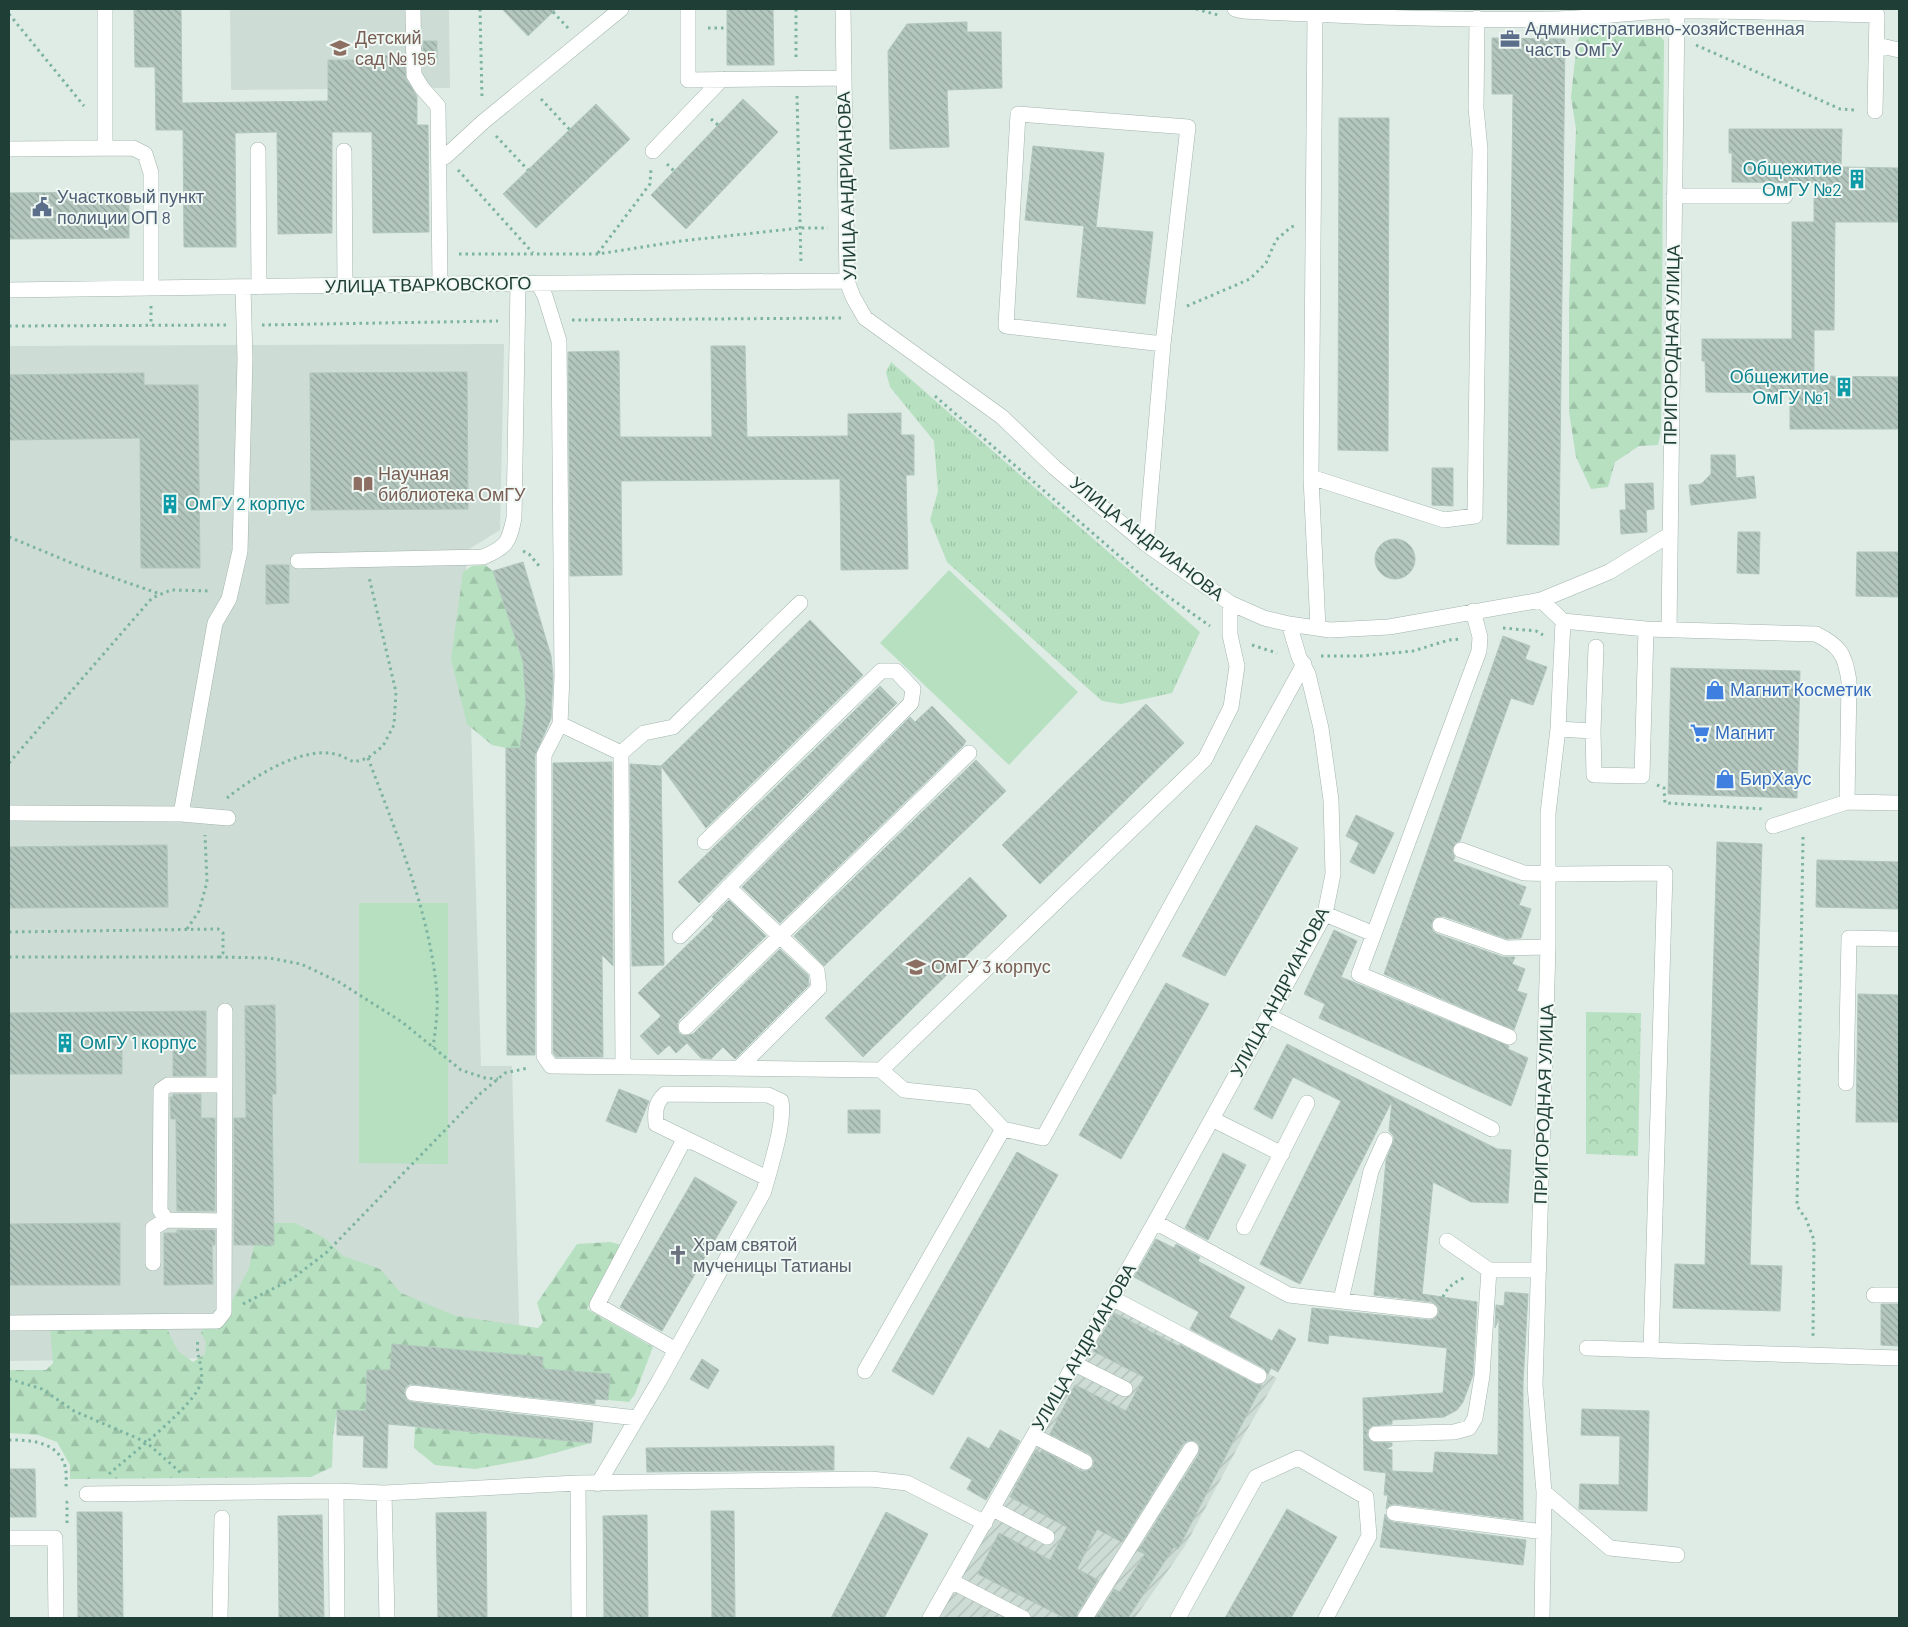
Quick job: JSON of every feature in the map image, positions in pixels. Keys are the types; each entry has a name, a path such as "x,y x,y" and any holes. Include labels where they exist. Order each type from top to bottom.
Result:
{"street":[{"path":"105,9 105,148"},
{"path":"413,9 414,75 422,88 438,106 442,158 440,284"},
{"path":"442,158 482,122 621,9"},
{"path":"688,9 688,80 844,78"},
{"name":"УЛИЦА АНДРИАНОВА","path":"844,9 847,281 853,297 865,318 1002,416 1055,468 1146,544 1230,603 1264,618 1289,624 1321,728 1331,800 1333,874 1325,914 1155,1222 930,1618"},
{"path":"1235,9 1242,11 1315,14 1558,19 1635,10 1878,15 1875,111"},
{"name":"ПРИГОРОДНАЯ УЛИЦА","path":"1669,630 1677,36 1687,10"},
{"path":"1315,14 1310,477 1318,628"},
{"path":"1310,477 1444,520 1475,516 1480,150 1476,108 1477,18"},
{"path":"1877,45 1899,50"},
{"path":"654,151 722,79"},
{"path":"1146,544 1163,344 1188,127 1018,114 1006,326 1163,344"},
{"path":"9,149 133,148 145,154 151,173 151,288"},
{"path":"258,150 259,287"},
{"path":"344,151 345,286"},
{"path":"1674,196 1785,196"},
{"name":"УЛИЦА ТВАРКОВСКОГО","path":"9,290 847,281"},
{"path":"298,561 484,558 499,550 510,538 514,518 518,284"},
{"path":"538,284 545,296 559,341 562,676 560,724 544,755 544,1056 551,1066 882,1070 904,1090 973,1098 1003,1129 1043,1138 1301,660"},
{"path":"181,814 215,623 229,599 240,551 245,325 243,287"},
{"path":"1289,624 1330,630 1389,627 1541,600 1609,572 1669,535"},
{"path":"1541,600 1563,620 1646,630 1816,634 1834,643 1846,661 1849,680 1847,802"},
{"path":"623,1067 621,753 644,733 673,727 800,603"},
{"path":"882,1070 1205,759 1231,707 1237,666 1230,635 1230,603"},
{"path":"1473,612 1480,637 1479,651 1359,974 1508,1037"},
{"name":"ПРИГОРОДНАЯ УЛИЦА","path":"1542,1618 1544,1492 1536,1385 1548,947 1548,813 1558,729 1563,620"},
{"path":"1596,647 1593,731 1594,775 1642,776 1646,630"},
{"path":"680,936 911,703 913,689 896,671 881,671 705,842"},
{"path":"560,724 621,753"},
{"path":"1558,729 1593,731"},
{"path":"686,1027 781,938 969,753"},
{"path":"1773,826 1847,802 1899,803"},
{"path":"9,813 181,814 228,818"},
{"path":"1461,850 1524,873 1665,873 1651,1350"},
{"path":"728,888 817,971 819,988 738,1068"},
{"path":"1325,914 1374,934"},
{"path":"1440,925 1506,948 1548,947"},
{"path":"1846,1084 1849,938 1899,939"},
{"path":"9,1323 217,1321 224,1312 226,1011"},
{"path":"1268,1016 1492,1129"},
{"path":"166,1220 160,1210 161,1090 168,1085 225,1085"},
{"path":"598,1484 676,1350 764,1191 783,1113 781,1101 768,1095 665,1094 659,1099 655,1112 656,1124 767,1178"},
{"path":"1244,1227 1307,1103"},
{"path":"1212,1119 1282,1154"},
{"path":"865,1370 1003,1129"},
{"path":"676,1350 597,1305 685,1138"},
{"path":"1341,1300 1370,1171 1384,1140"},
{"path":"153,1263 153,1228 166,1220 224,1221"},
{"path":"1155,1222 1289,1295 1430,1311"},
{"path":"1447,1241 1489,1270 1539,1270"},
{"path":"1376,1434 1454,1432 1469,1428 1475,1418 1482,1376 1489,1270"},
{"path":"1874,1294 1899,1295"},
{"path":"1112,1298 1259,1376"},
{"path":"1587,1348 1899,1358"},
{"path":"1075,1364 1125,1389"},
{"path":"413,1393 637,1418"},
{"path":"1034,1436 1085,1462"},
{"path":"1085,1618 1190,1449"},
{"path":"1178,1618 1256,1477 1298,1458 1366,1496 1370,1536 1326,1618"},
{"path":"87,1494 336,1491 384,1493 578,1484 871,1478 907,1483 985,1523"},
{"path":"578,1484 579,1618"},
{"path":"336,1491 337,1618"},
{"path":"1544,1492 1610,1548 1678,1555"},
{"path":"384,1493 387,1618"},
{"path":"993,1509 1047,1537"},
{"path":"1394,1513 1544,1532"},
{"path":"220,1618 222,1518"},
{"path":"9,1538 54,1538 56,1618"},
{"path":"951,1582 1023,1618"}],"path":[{"path":"480,9 482,122 528,170"},
{"path":"796,9 801,268"},
{"path":"9,14 105,132"},
{"path":"1677,36 1840,109 1875,111"},
{"path":"528,85 570,130"},
{"path":"598,254 650,184 654,151"},
{"path":"442,158 533,254"},
{"path":"1167,309 1180,310 1194,302 1250,279 1266,263 1276,240 1291,227 1314,224"},
{"path":"439,255 598,254 681,241 800,228 829,228"},
{"path":"9,326 245,325"},
{"path":"928,389 1156,588 1212,627 1272,653 1301,660 1413,651 1450,640 1480,637 1491,627 1536,631 1561,643"},
{"path":"9,537 74,564 161,594"},
{"path":"507,541 529,554 544,572"},
{"path":"226,799 243,785 266,771 297,758 320,754 338,755 354,762 368,758 383,746 394,725 396,692 370,586 367,559"},
{"path":"9,763 152,598 171,590 220,592 229,599"},
{"path":"368,758 398,836 424,920 436,984 437,1022 433,1048"},
{"path":"1642,776 1664,788 1665,803 1771,809"},
{"path":"1803,817 1797,1206 1806,1219 1814,1240 1813,1355"},
{"path":"186,930 200,912 207,882 205,829"},
{"path":"9,932 218,929 223,933 223,953 219,957"},
{"path":"9,958 272,958 301,964 339,982 402,1022 461,1070 485,1078 498,1079"},
{"path":"224,1312 244,1304 292,1279 327,1252 481,1093 505,1073 523,1068 551,1066"},
{"path":"1430,1311 1439,1307 1445,1292 1456,1281 1489,1270"},
{"path":"67,1502 73,1497 87,1494 184,1408 201,1384 202,1367 196,1347 201,1332 211,1321"},
{"path":"9,1379 42,1389 74,1412 146,1442 202,1492"},
{"path":"9,1440 42,1443 61,1456 66,1467 67,1524 62,1533 54,1538"}],"shaded area":[{"name":"Детский сад № 195","path":"230,9 449,9 450,88 231,90"},
{"path":"504,344 500,530 466,551 481,1066 512,1066 520,1355 392,1344 310,1357 9,1361 9,346"},
{"path":"1107,1292 1277,1378 1185,1546 1135,1618 929,1618"}],"green space":[{"path":"1650,23 1664,41 1661,431 1658,445 1639,446 1615,462 1608,487 1591,489 1576,457 1569,412 1569,301 1576,129 1571,97 1577,42 1582,32"},
{"path":"891,362 1200,632 1172,693 1121,704 1102,701 947,562 930,520 938,491 934,441 890,387 886,372"},
{"path":"485,565 493,571 523,661 526,703 520,748 492,745 467,724 451,659 463,572 472,566"},
{"path":"949,570 1078,692 1009,765 880,643"},
{"path":"359,903 448,903 448,1164 359,1163"},
{"path":"1586,1012 1641,1013 1638,1156 1586,1154"},
{"path":"273,1223 295,1223 325,1238 343,1256 380,1269 401,1293 456,1316 538,1328 543,1322 537,1303 577,1244 610,1242 622,1245 587,1309 653,1347 635,1394 629,1402 608,1400 610,1375 542,1369 543,1357 392,1344 390,1370 367,1370 366,1411 337,1411 333,1436 332,1467 311,1477 70,1479 70,1465 57,1442 38,1435 9,1433 9,1370 46,1370 53,1363 50,1323 162,1322 178,1351 193,1362 205,1354 206,1342 201,1333 204,1325 225,1314 249,1268 254,1245"},
{"path":"415,1427 591,1443 536,1458 475,1469 435,1465 414,1448"}],"building":[{"path":"134,9 181,9 182,103 328,101 328,60 379,60 379,56 404,55 406,79 417,96 417,125 428,125 429,232 373,233 372,132 332,132 332,233 278,234 277,132 235,133 236,247 184,247 183,130 156,130 155,67 135,67"},
{"path":"502,9 556,9 528,36"},
{"path":"727,9 773,9 774,65 727,65"},
{"path":"967,22 967,32 1001,32 1002,88 947,90 949,147 890,149 888,51 907,24"},
{"path":"1492,38 1565,39 1559,545 1507,544 1513,94 1492,94"},
{"path":"423,41 437,41 437,64 423,64"},
{"path":"743,99 778,132 686,229 651,195"},
{"path":"596,104 630,139 536,228 503,194"},
{"path":"1339,118 1389,118 1388,451 1338,450"},
{"path":"1729,129 1842,129 1841,167 1899,168 1899,222 1835,222 1834,330 1814,330 1814,376 1899,377 1899,429 1790,429 1790,393 1706,392 1705,361 1702,361 1702,339 1792,339 1792,222 1814,222 1814,183 1732,182 1732,153 1729,153"},
{"path":"1033,146 1104,153 1096,227 1153,232 1145,304 1077,297 1084,226 1025,220"},
{"path":"129,192 129,238 9,239 9,193"},
{"path":"711,346 745,346 747,437 848,436 848,414 901,413 901,435 914,435 914,475 906,475 908,569 841,570 840,479 621,481 622,575 570,576 568,352 619,351 620,437 712,437"},
{"path":"467,372 468,509 311,510 310,373"},
{"name":"ОмГУ 2 корпус","path":"144,373 144,385 198,385 200,568 141,568 140,438 9,440 9,375"},
{"path":"1711,455 1735,455 1736,478 1754,476 1756,498 1691,505 1689,485 1701,484 1711,474"},
{"path":"1432,468 1453,468 1453,506 1432,505"},
{"path":"1653,483 1654,509 1646,510 1647,532 1621,534 1620,510 1626,510 1625,484"},
{"path":"1738,532 1760,532 1759,574 1737,573"},
{"path":"1399,539 1406,542 1412,548 1415,559 1414,567 1406,576 1399,579 1391,579 1384,576 1376,567 1375,555 1378,548 1387,540"},
{"path":"1857,552 1899,552 1899,597 1856,596"},
{"path":"523,562 551,656 553,676 551,719 535,755 535,1055 507,1055 506,748 520,748 526,703 523,661 493,571"},
{"path":"266,565 289,565 289,603 266,604"},
{"path":"810,620 863,675 706,828 661,766"},
{"path":"1503,636 1530,646 1525,659 1547,667 1533,705 1511,698 1460,841 1455,843 1452,851 1455,857 1453,861 1526,887 1519,905 1531,909 1521,938 1507,939 1443,916 1434,918 1431,926 1437,934 1503,957 1515,957 1512,964 1525,969 1517,991 1527,994 1514,1030 1384,974"},
{"path":"1671,668 1800,671 1797,798 1668,794"},
{"path":"880,686 897,703 699,903 678,882"},
{"path":"1146,704 1184,743 1040,884 1002,845"},
{"path":"932,706 966,741 963,746 780,923 742,887 910,717 915,722"},
{"path":"976,760 1006,791 824,966 794,936"},
{"path":"612,762 613,966 602,955 603,1057 556,1057 553,1053 553,763"},
{"path":"630,764 661,766 664,965 632,966"},
{"path":"1356,815 1394,833 1374,874 1350,862 1359,843 1346,836"},
{"path":"1256,825 1298,848 1225,976 1182,956"},
{"path":"1717,842 1762,844 1750,1265 1782,1266 1780,1311 1673,1308 1675,1264 1705,1265"},
{"path":"167,845 168,907 9,908 9,847"},
{"path":"1817,860 1899,862 1899,909 1816,907"},
{"name":"ОмГУ 3 корпус","path":"970,877 1007,916 863,1057 825,1018"},
{"path":"729,900 766,936 679,1020 677,1025 679,1033 684,1036 693,1034 780,949 808,975 809,985 735,1059 723,1047 711,1059 701,1058 687,1043 676,1053 669,1045 658,1055 640,1036 661,1016 638,993 714,919 712,917"},
{"path":"1334,930 1357,941 1341,977 1509,1046 1508,1049 1528,1058 1511,1106 1319,1018 1325,1004 1304,994"},
{"path":"1166,983 1209,1004 1121,1159 1079,1135"},
{"path":"1858,994 1899,995 1899,1122 1856,1122"},
{"path":"275,1005 276,1094 272,1094 274,1245 234,1245 234,1118 246,1118 245,1006"},
{"name":"ОмГУ 1 корпус","path":"206,1011 206,1076 173,1076 173,1036 122,1036 122,1074 9,1074 9,1013"},
{"path":"1287,1044 1497,1149 1511,1150 1508,1203 1471,1202 1433,1182 1422,1294 1477,1302 1473,1375 1463,1402 1457,1410 1444,1417 1392,1420 1392,1424 1372,1426 1368,1430 1367,1435 1372,1442 1392,1443 1392,1446 1386,1449 1392,1450 1392,1471 1433,1473 1435,1452 1498,1455 1499,1318 1495,1328 1496,1305 1504,1306 1505,1292 1528,1294 1523,1383 1523,1520 1395,1504 1390,1505 1386,1509 1388,1495 1384,1495 1386,1473 1364,1470 1363,1398 1443,1393 1447,1348 1329,1335 1328,1344 1308,1341 1312,1308 1429,1320 1434,1319 1439,1313 1438,1307 1432,1302 1374,1295 1386,1160 1394,1140 1393,1135 1389,1131 1392,1101 1300,1284 1260,1264 1341,1101 1293,1077 1272,1119 1254,1109"},
{"path":"619,1089 649,1101 636,1133 606,1121"},
{"path":"173,1094 201,1094 201,1118 215,1118 215,1211 177,1211 176,1119 171,1119 170,1097 173,1097"},
{"path":"848,1110 880,1110 880,1133 848,1133"},
{"path":"1017,1152 1058,1175 933,1395 892,1371"},
{"path":"1223,1153 1246,1165 1208,1240 1185,1228"},
{"name":"Храм святой мученицы Татианы","path":"695,1177 737,1202 662,1331 620,1307"},
{"path":"120,1223 120,1285 9,1285 9,1224"},
{"path":"177,1230 215,1230 215,1245 212,1245 213,1284 164,1285 164,1233 177,1233"},
{"path":"1156,1239 1174,1248 1176,1244 1200,1257 1198,1261 1245,1287 1229,1317 1272,1341 1279,1329 1296,1339 1278,1372 1271,1368 1268,1374 1263,1368 1190,1329 1199,1312 1134,1277"},
{"path":"1881,1304 1899,1304 1899,1346 1881,1345"},
{"path":"1114,1313 1180,1347 1181,1345 1255,1384 1262,1385 1178,1549 1174,1547 1128,1618 1096,1618 1114,1589 1120,1592 1145,1554 1138,1551 1199,1454 1199,1445 1196,1441 1187,1441 1183,1444 1122,1542 1097,1529 1077,1569 1098,1580 1077,1613 1076,1618 1065,1618 978,1574 999,1533 1050,1560 1067,1527 1010,1497 1036,1450 1040,1453 1042,1450 1081,1471 1086,1471 1093,1467 1094,1461 1090,1454 1050,1434 1075,1385 1126,1411 1144,1377 1093,1351"},
{"path":"392,1344 543,1357 542,1369 610,1374 608,1400 595,1399 595,1404 410,1384 404,1392 407,1400 412,1402 593,1423 591,1443 388,1424 387,1468 363,1467 364,1436 337,1435 337,1410 366,1411 367,1370 390,1370"},
{"path":"702,1359 719,1370 708,1389 690,1379"},
{"path":"1582,1409 1649,1411 1647,1511 1579,1509 1580,1484 1619,1485 1620,1436 1581,1435"},
{"path":"1000,1430 1020,1441 986,1500 967,1489 972,1480 950,1468 968,1437 989,1449"},
{"path":"834,1446 834,1470 647,1472 646,1448"},
{"path":"9,1469 35,1469 36,1517 9,1517"},
{"path":"1287,1509 1337,1537 1291,1618 1225,1618"},
{"path":"711,1511 734,1511 735,1618 712,1618"},
{"path":"77,1512 122,1512 123,1618 78,1618"},
{"path":"486,1512 487,1618 438,1618 436,1513"},
{"path":"886,1512 928,1534 884,1618 831,1618"},
{"path":"1385,1514 1388,1520 1393,1522 1526,1540 1523,1565 1380,1547"},
{"path":"322,1515 324,1618 279,1618 278,1516"},
{"path":"647,1515 648,1618 604,1618 603,1516"}],"place":[{"name":"Административно-хозяйственная часть ОмГУ","path":"1510,39"},
{"name":"Детский сад № 195","path":"340,48"},
{"name":"Общежитие ОмГУ №2","path":"1857,179"},
{"name":"Участковый пункт полиции ОП 8","path":"42,207"},
{"name":"Общежитие ОмГУ №1","path":"1844,387"},
{"name":"Научная библиотека ОмГУ","path":"363,484"},
{"name":"ОмГУ 2 корпус","path":"170,504"},
{"name":"Магнит Косметик","path":"1715,690"},
{"name":"Магнит","path":"1700,733"},
{"name":"БирХаус","path":"1725,779"},
{"name":"ОмГУ 3 корпус","path":"916,967"},
{"name":"ОмГУ 1 корпус","path":"65,1043"},
{"name":"Храм святой мученицы Татианы","path":"678,1255"}]}
